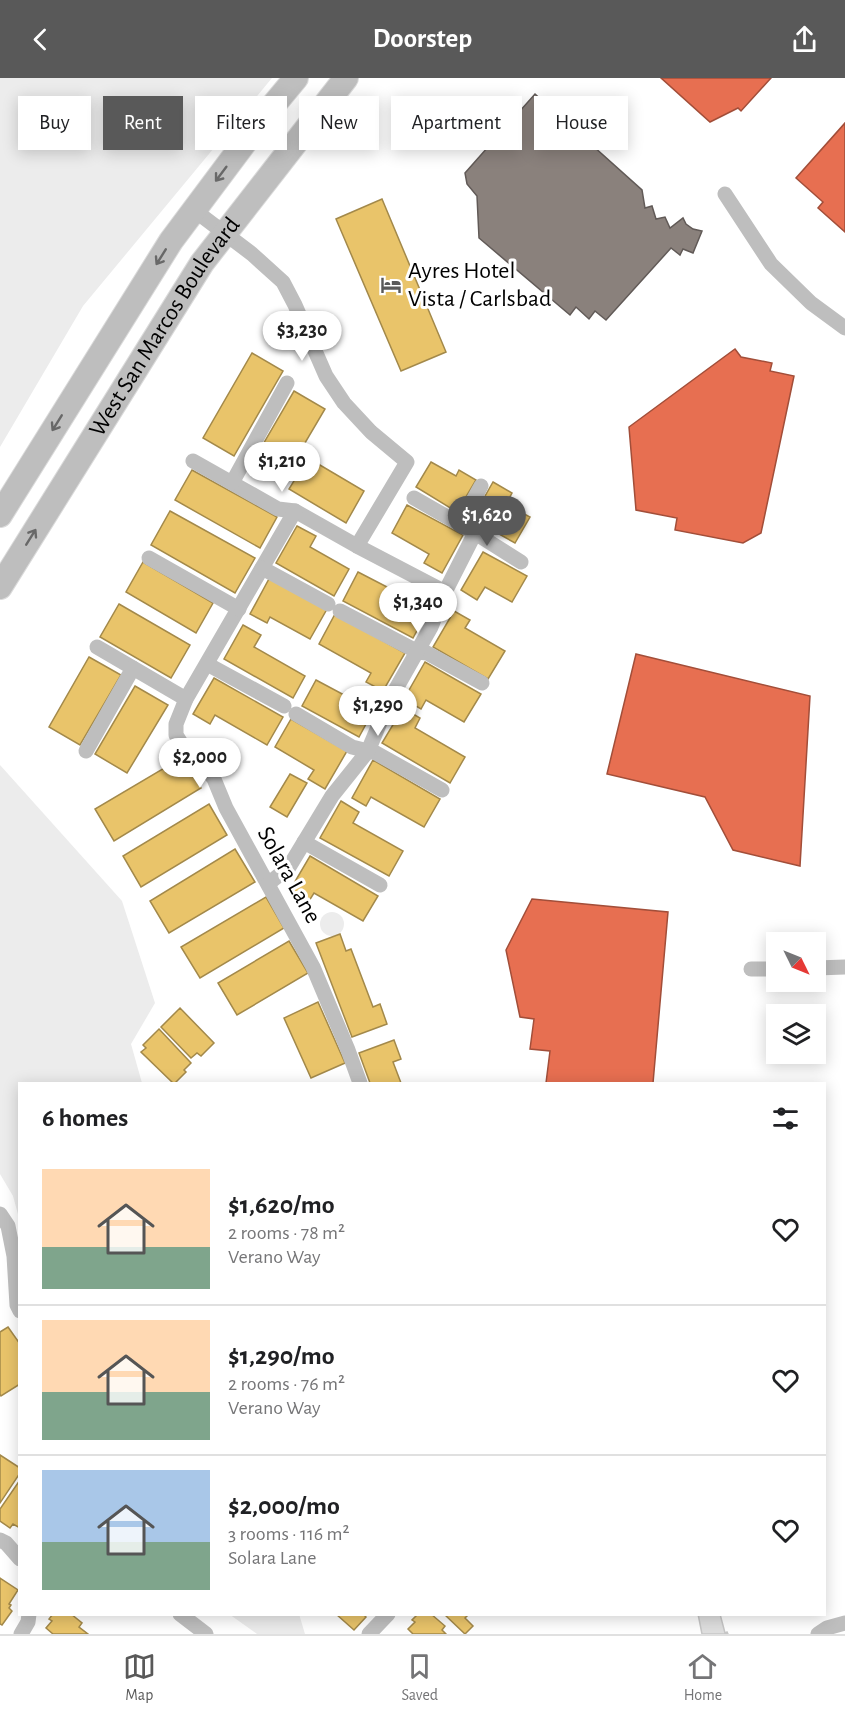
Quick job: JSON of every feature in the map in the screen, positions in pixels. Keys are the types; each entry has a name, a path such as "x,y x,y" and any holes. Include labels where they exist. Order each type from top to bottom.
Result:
{"main road":[{"name":"West San Marcos Boulevard","path":"0,515 165,251 266,114 296,78"},
{"name":"West San Marcos Boulevard","path":"0,587 202,263 346,78"}],"street":[{"path":"724,194 771,264 811,303 845,328"},
{"path":"194,210 269,268 283,282 326,376 344,403 371,432 407,462 357,546"},
{"path":"232,483 287,383"},
{"path":"192,461 278,509 295,511 445,592"},
{"path":"475,533 464,517 481,486"},
{"path":"414,498 521,562"},
{"name":"Solara Lane","path":"295,511 186,699 176,724 176,735 214,779 226,808 313,967 360,1082"},
{"path":"268,884 289,867 332,796 368,751 388,701 431,627 445,592 475,533"},
{"path":"149,558 239,609"},
{"path":"262,568 418,652 427,654 482,683"},
{"path":"97,647 186,699"},
{"path":"207,664 352,747 376,753 442,790"},
{"path":"86,750 133,668"},
{"path":"304,842 380,885"},
{"path":"826,968 845,967"},
{"path":"751,969 766,969"},
{"path":"0,1214 8,1226 14,1256 18,1307"},
{"path":"0,1540 6,1543 18,1557"},
{"path":"21,1634 30,1616"},
{"path":"183,1616 206,1634"},
{"path":"369,1634 385,1616"},
{"path":"818,1634 827,1628 845,1623"}],"shaded area":[{"path":"0,78 272,78 257,96 195,96 195,150 212,150 83,306 0,447"},
{"path":"0,765 122,901 155,1003 131,1044 142,1082 18,1082 18,1214 13,1196 0,1174"},
{"path":"332,912 340,916 344,924 340,932 332,936 324,932 320,924 324,916"},
{"path":"232,1616 300,1616 305,1634 257,1634"}],"building: Homes":[{"name":"Ayres Hotel Vista / Carlsbad","path":"382,199 446,352 401,371 336,219"},
{"path":"252,353 283,371 234,456 203,438"},
{"path":"294,391 325,409 282,482 251,465"},
{"path":"308,458 364,491 346,523 289,489"},
{"path":"431,462 456,476 459,470 476,480 457,512 416,487"},
{"path":"192,470 277,517 260,548 175,500"},
{"path":"493,482 512,493 506,504 530,517 515,543 472,519"},
{"path":"407,505 463,535 442,573 424,563 429,554 392,533"},
{"path":"170,511 255,558 235,593 151,545"},
{"path":"297,526 316,536 310,547 349,569 334,596 276,563"},
{"path":"483,552 527,576 512,602 485,587 477,600 461,590"},
{"path":"143,562 213,603 196,633 126,592"},
{"path":"358,572 412,600 417,591 434,599 413,638 343,601"},
{"path":"270,577 327,609 310,639 270,617 267,623 250,614"},
{"path":"119,604 190,645 171,678 100,637"},
{"path":"454,611 470,620 465,628 505,651 488,679 433,647"},
{"path":"335,614 405,653 383,691 366,682 371,673 319,644"},
{"path":"243,625 261,635 254,647 305,676 293,698 224,659"},
{"path":"89,657 121,675 80,745 49,727"},
{"path":"425,662 481,694 464,722 426,700 421,709 404,699"},
{"path":"214,678 283,717 267,745 215,715 210,724 193,714"},
{"path":"316,680 359,703 365,692 379,700 359,737 302,706"},
{"path":"135,686 168,705 127,773 95,754"},
{"path":"403,708 420,718 415,728 465,757 450,783 382,743"},
{"path":"291,719 347,751 325,789 308,779 314,770 275,747"},
{"path":"183,757 201,788 114,841 95,809"},
{"path":"373,760 440,799 424,827 371,797 366,806 352,798"},
{"path":"290,774 307,783 287,817 270,807"},
{"path":"341,801 359,812 353,823 403,851 389,876 320,838"},
{"path":"209,804 227,835 141,887 123,856"},
{"path":"235,849 255,882 169,933 150,901"},
{"path":"310,856 378,896 363,921 314,893 309,901 290,890"},
{"path":"266,897 284,928 200,978 181,947"},
{"path":"340,934 346,951 351,949 373,1007 380,1004 387,1024 352,1037 316,943"},
{"path":"289,941 308,973 237,1015 218,983"},
{"path":"318,1002 345,1063 311,1078 284,1018"},
{"path":"180,1008 214,1043 201,1056 197,1053 191,1058 161,1027"},
{"path":"159,1029 191,1063 176,1082 172,1082 141,1052 146,1048 143,1045"},
{"path":"394,1040 401,1059 393,1062 401,1082 370,1082 359,1053"},
{"path":"8,1327 18,1341 18,1385 1,1396 0,1394 0,1332"},
{"path":"0,1455 18,1467 18,1476 0,1503"},
{"path":"18,1483 18,1527 13,1524 10,1528 0,1521 0,1509"},
{"path":"0,1578 18,1590 9,1604 12,1611 2,1625 0,1624"},
{"path":"51,1616 73,1616 82,1623 79,1627 88,1634 53,1634 46,1628 52,1621 49,1619"},
{"path":"338,1616 365,1616 354,1630"},
{"path":"416,1616 433,1616 445,1626 442,1630 446,1634 413,1634 408,1629 415,1622 412,1620"},
{"path":"446,1616 467,1616 465,1618 473,1626 465,1634"}],"building: Shops":[{"path":"661,78 771,78 741,111 738,108 710,122"},
{"path":"845,123 845,232 818,208 823,202 796,178"},
{"path":"735,349 741,357 772,363 770,371 794,376 761,533 743,543 675,530 677,518 636,510 629,427"},
{"path":"636,654 810,696 800,866 733,850 705,797 607,774"},
{"path":"532,899 668,912 653,1082 546,1082 550,1051 530,1049 534,1019 520,1017 506,950"}],"building: Industry":[{"path":"535,94 537,96 534,96 534,150 597,150 642,190 645,208 652,206 656,219 665,217 670,228 683,218 686,224 693,229 702,231 693,253 683,249 680,255 671,248 606,320 595,311 589,319 576,307 570,315 479,238 477,196 467,184 465,173 485,150 522,150 522,109"}],"building: Other":[{"path":"698,1616 721,1616 725,1633 728,1634 702,1634"}],"place":[{"name":"Ayres Hotel Vista / Carlsbad","path":"391,285"}]}
